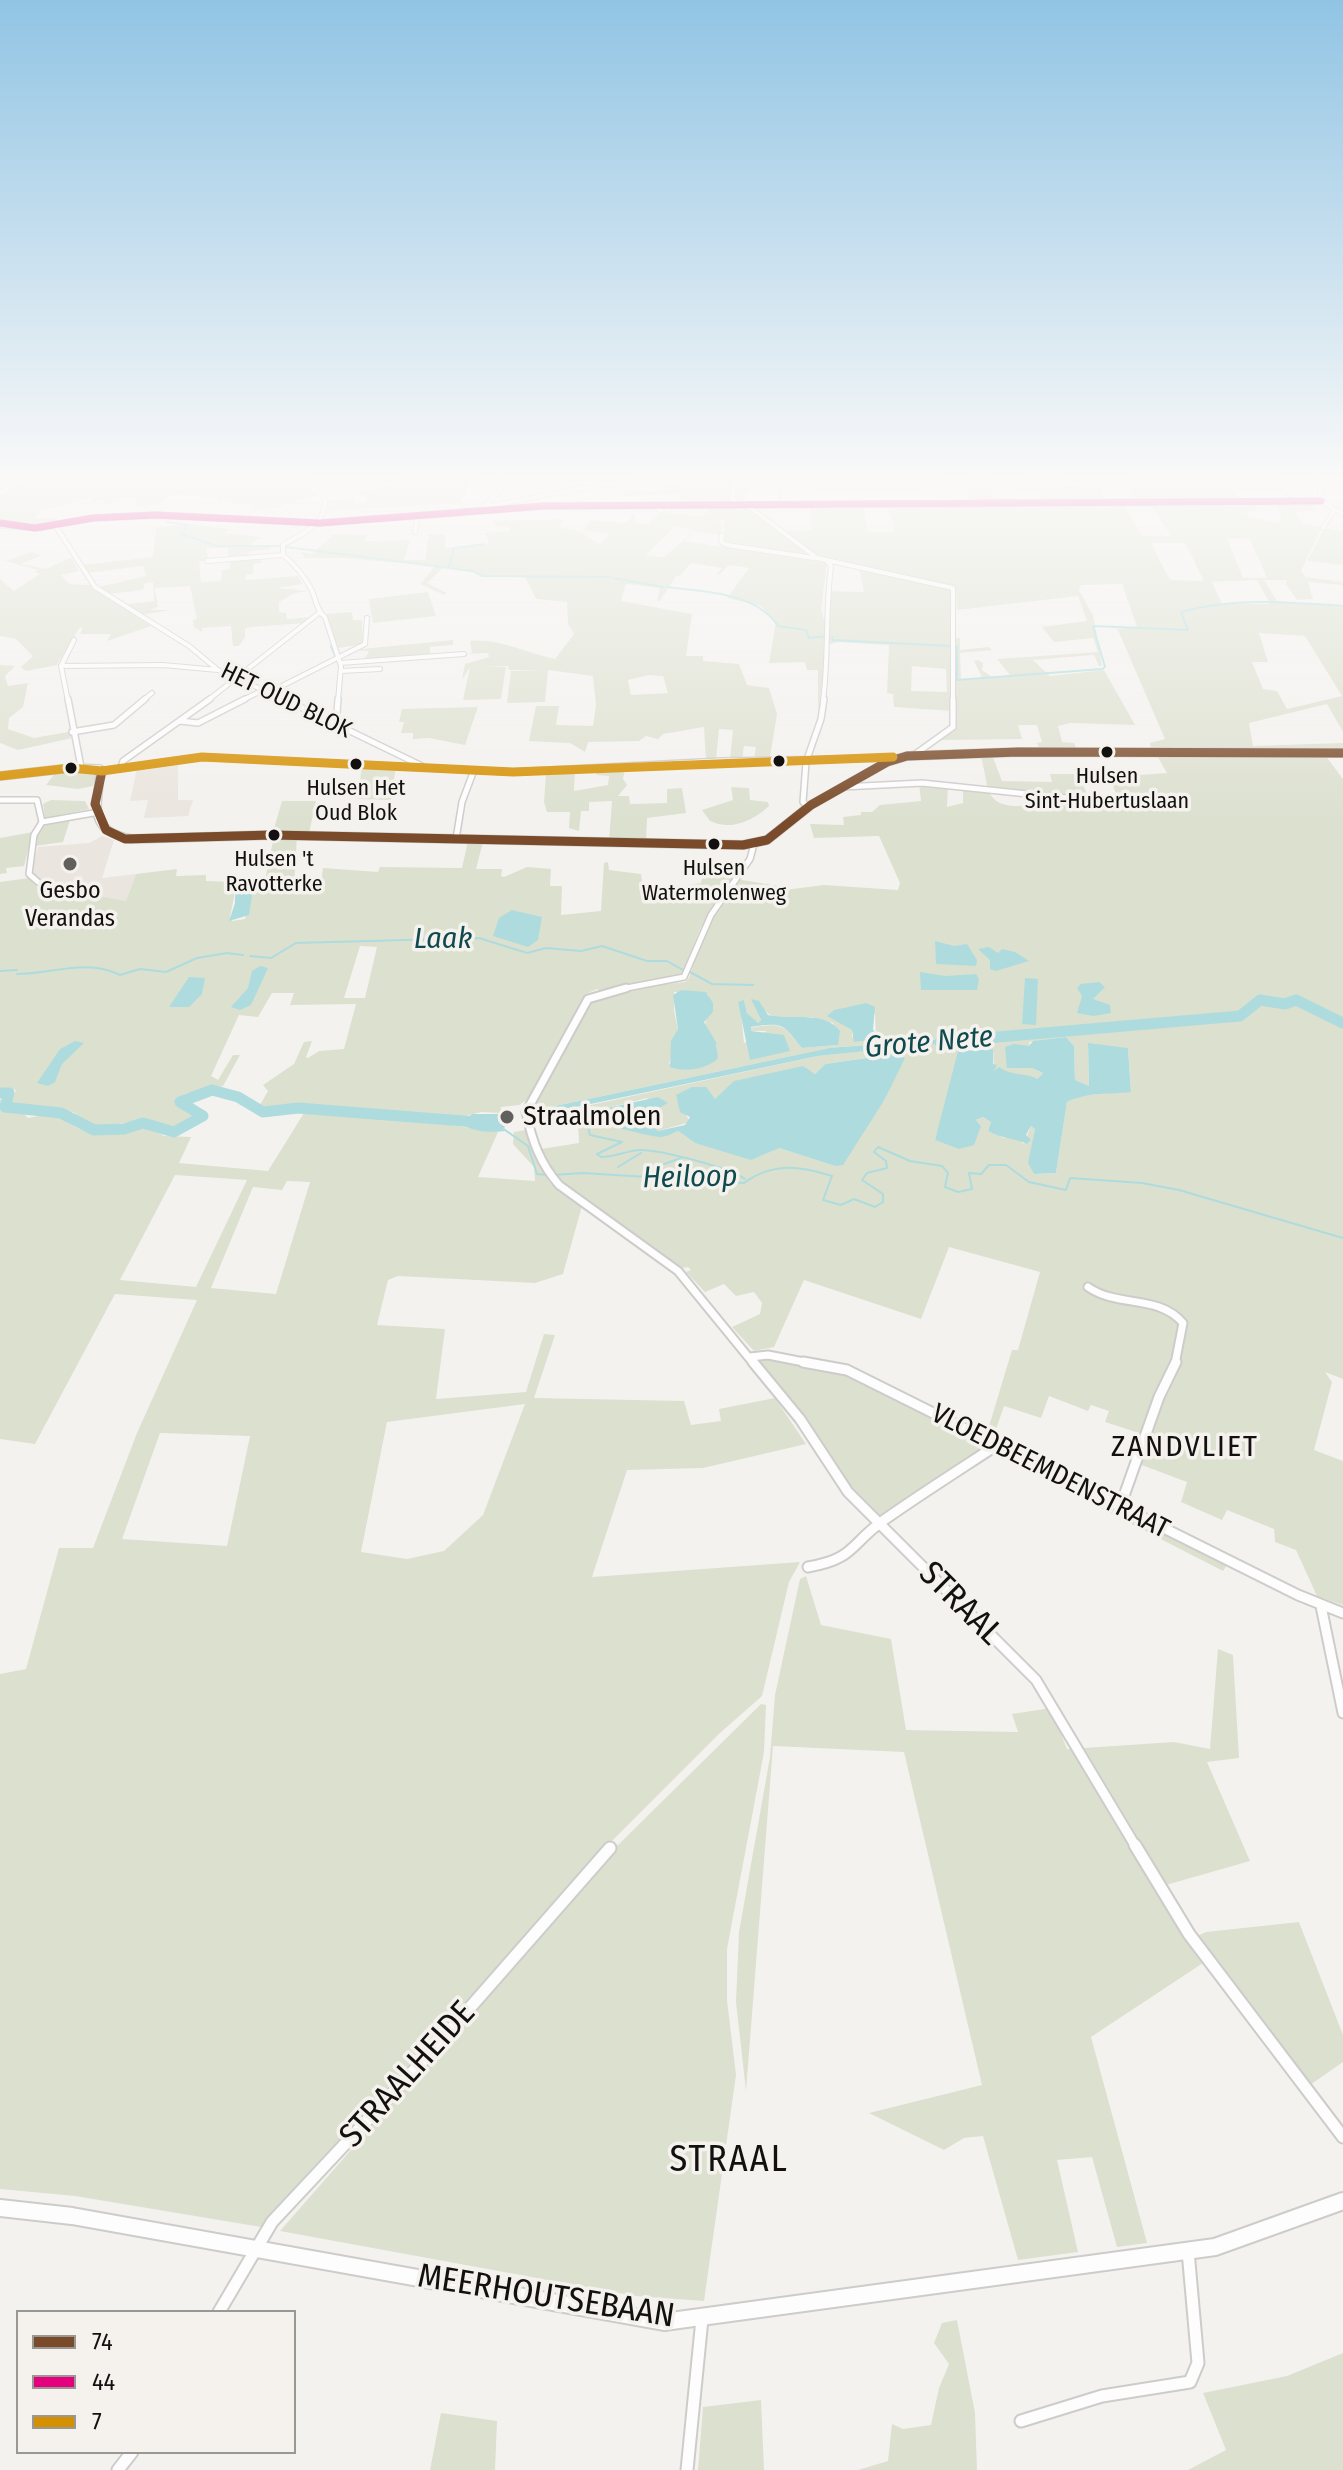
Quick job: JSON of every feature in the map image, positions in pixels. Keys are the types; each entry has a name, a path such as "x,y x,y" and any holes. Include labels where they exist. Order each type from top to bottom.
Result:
{"street":[{"name":"HET OUD BLOK","path":"103,592 189,646 218,670 268,691 336,727 420,762 422,766"},
{"path":"313,592 340,660 336,727"},
{"path":"808,807 803,802 808,758 821,719 826,681 830,633 825,610 827,592"},
{"path":"914,755 953,727 954,592"},
{"path":"121,767 319,613"},
{"path":"180,721 198,723 340,660 365,644 367,618"},
{"path":"74,640 61,666 81,767"},
{"path":"340,660 464,654"},
{"path":"61,666 163,665 218,670"},
{"path":"341,671 380,669"},
{"path":"72,732 119,723 128,710 152,693"},
{"path":"0,776 81,767 102,771 223,757 542,771 808,758 1043,752 1343,753"},
{"path":"102,771 95,800 99,812 109,832 131,839 272,835 754,844 773,836 808,807 896,758"},
{"path":"456,839 462,802 474,770"},
{"path":"843,787 922,783 1104,802"},
{"path":"0,800 37,800 42,822 34,835 29,874 38,882"},
{"path":"42,822 99,812"},
{"name":"STRAAL","path":"754,844 753,855 731,882 707,922 684,977 606,992 588,999 526,1115 551,1175 582,1202 663,1256 800,1419 835,1476 1036,1680 1189,1934 1343,2137"},
{"path":"1088,1287 1107,1298 1172,1312 1183,1323 1171,1376 1159,1397 1120,1507"},
{"name":"VLOEDBEEMDENSTRAAT","path":"750,1357 768,1355 847,1370 1321,1606 1343,1613"},
{"path":"808,1567 833,1563 851,1553 880,1523 997,1445"},
{"path":"1321,1606 1343,1713"},
{"name":"STRAALHEIDE","path":"220,2310 272,2222 432,2051 610,1848"},
{"name":"MEERHOUTSEBAAN","path":"0,2208 72,2216 256,2248 649,2321 702,2319 1231,2244 1343,2201"},
{"path":"1021,2421 1102,2396 1190,2382 1196,2374 1198,2363 1188,2251"},
{"path":"687,2470 702,2319"},
{"path":"118,2470 130,2454"}],"shaded area":[{"path":"178,763 178,800 193,800 188,816 144,818 148,800 130,801 137,768"},
{"path":"102,836 114,840 102,878 136,874 126,901 54,894 30,873 38,847 89,843"}],"green space":[{"path":"0,592 101,592 151,626 107,641 111,634 80,634 83,628 80,627 57,665 26,671 21,667 33,656 16,639 0,636"},
{"path":"156,592 158,607 150,610 170,610 142,615 123,605 154,601"},
{"path":"191,592 300,592 279,602 279,612 286,613 287,619 312,617 307,623 250,627 245,629 245,637 239,646 233,646 231,626 202,628 202,632 194,627 193,620 197,619"},
{"path":"428,592 436,616 373,623 369,599"},
{"path":"533,592 624,592 621,601 692,614 686,656 703,656 703,661 739,664 747,685 769,688 777,714 770,757 754,758 756,747 744,746 742,759 730,759 733,730 719,729 716,760 706,760 704,727 663,734 658,739 646,736 639,741 588,742 585,752 570,743 529,741 536,706 559,706 556,725 593,726 596,705 593,676 548,670 545,702 507,703 511,671 545,670 509,670 508,666 486,666 506,667 501,699 463,700 470,667 462,680 465,664 489,657 488,653 466,654 472,653 470,641 502,644 555,659 574,634 568,624 567,602 536,599","holes":["649,675 663,676 668,693 631,695 628,680"]},
{"path":"659,592 666,592 660,601 657,601"},
{"path":"731,592 823,592 821,609 825,623 830,623 830,592 951,592 951,711 894,707 893,694 887,693 889,645 837,642 828,645 818,710 818,670 807,670 805,662 769,663 776,622 761,606 727,598","holes":["912,666 946,669 947,692 911,691"]},
{"path":"956,592 1080,592 1093,615 1102,666 1099,666 1094,655 1033,660 1050,676 1104,670 1135,725 1070,723 1058,726 1062,742 1074,743 1077,750 1040,750 1037,743 1042,742 1037,725 1018,725 1022,739 941,740 955,726 956,638 960,638 960,650 989,647 992,650 960,653 961,680 982,677 974,661 978,660 983,663 982,670 992,677 1010,675 997,659 1098,652 1093,638 1054,642 1042,627 1087,621 1078,596 957,610"},
{"path":"1125,592 1217,592 1222,604 1270,604 1264,592 1272,592 1277,601 1343,607 1343,732 1327,704 1249,723 1253,746 1343,743 1343,751 1151,751 1150,743 1165,739 1115,629 1137,627","holes":["1259,633 1305,636 1342,696 1287,709 1277,691 1263,689 1252,662 1268,662"]},
{"path":"1292,592 1311,592 1313,599 1297,600"},
{"path":"352,612 353,620 362,620 363,644 338,648 326,614"},
{"path":"453,640 453,645 430,647 430,655 364,660 369,651 352,650"},
{"path":"0,665 15,666 5,676 8,686 28,683 23,707 9,718 8,729 34,738 68,732 72,738 18,750 0,743"},
{"path":"478,707 465,745 429,738 413,739 413,733 401,733 404,722 399,722 402,709"},
{"path":"1156,754 1325,755 1343,779 1343,1379 1325,1372 1332,1382 1314,1450 1343,1461 1343,1605 1317,1596 1296,1550 1275,1542 1274,1529 1227,1510 1222,1520 1181,1502 1187,1482 1139,1464 1142,1434 1105,1422 1109,1411 1091,1405 1088,1411 1049,1396 1041,1418 1004,1406 993,1438 987,1433 1012,1350 1018,1350 1040,1272 949,1247 921,1319 804,1280 774,1347 754,1351 732,1327 760,1314 762,1303 754,1292 736,1296 724,1284 705,1292 686,1272 691,1270 688,1267 683,1268 582,1199 550,1166 541,1149 579,1143 578,1121 572,1109 818,1056 1092,1026 829,1048 527,1112 592,1000 641,987 685,982 689,978 704,934 736,879 779,886 784,890 824,885 898,890 900,883 879,836 814,838 810,824 844,825 843,817 872,812 880,805 921,801 919,784 948,787 947,807 963,803 963,789 989,792 994,799 1008,805 1051,801 1049,798 988,790 981,755 992,755 1002,781 1052,782 1050,774 1079,774 1088,797 1118,800 1110,777 1167,773","holes":["674,992 708,994 713,1012 706,1017 705,1027 717,1046 715,1060 669,1064 678,1029","744,1000 747,1013 757,1023 761,1021 754,1003 773,1017 812,1017 833,1023 838,1045 802,1048 787,1031 771,1025 750,1028 751,1031 767,1031 744,1043 740,1005","846,1007 875,1014 876,1036 852,1037 852,1030 839,1020","1066,1037 1074,1046 1075,1080 1089,1086 1088,1046 1128,1048 1131,1091 1089,1092 1067,1102 1056,1173 1034,1174 1031,1156 1035,1129 1031,1126 1024,1144 1015,1137 1004,1138 988,1131 991,1122 983,1117 976,1120 981,1126 935,1140 964,1049 993,1049 994,1071 999,1068 1012,1075 1026,1076 1031,1085 1040,1088 1043,1081 1037,1079 1043,1073 1032,1068 1008,1068 1030,1047 1029,1042","893,1054 904,1058 885,1099 835,1166 779,1148 695,1143 678,1131 657,1135 639,1132 607,1108 647,1098 654,1111 652,1124 658,1131 690,1122 676,1096 715,1099 730,1088 807,1070 815,1074 825,1064"]},
{"path":"362,764 396,766 391,800 358,799"},
{"path":"625,769 623,779 627,785 618,796 629,796 630,804 667,803 667,789 682,788 686,813 647,818 646,842 609,841 612,801 589,802 589,811 581,811 579,831 569,828 570,812 547,812 544,802 546,773 575,771 574,791 608,785 609,776 597,775 595,770"},
{"path":"56,772 97,772 93,786 78,789 46,785"},
{"path":"731,787 749,788 750,800 768,802 769,806 756,816 734,825 710,821 702,810 733,800"},
{"path":"51,800 85,801 89,809 45,818 43,804"},
{"path":"282,801 316,801 309,833 273,832"},
{"path":"70,820 63,842 34,846 41,826"},
{"path":"33,832 24,866 6,868 7,873 0,874 0,838"},
{"path":"274,836 297,837 294,884 321,884 323,868 378,872 380,867 462,868 468,841 483,842 476,869 502,869 501,876 504,877 527,867 551,869 550,886 562,886 561,915 601,911 604,863 608,862 609,870 641,874 642,883 668,888 701,883 704,869 739,870 700,929 682,974 672,980 602,992 597,989 586,994 530,1098 519,1105 501,1107 501,1113 481,1112 459,1118 298,1104 263,1108 260,1105 268,1091 263,1085 294,1064 304,1042 312,1041 308,1058 319,1051 344,1049 356,1004 290,1005 294,993 272,993 258,1017 239,1015 211,1076 218,1080 233,1055 240,1055 223,1086 185,1094 177,1100 179,1107 198,1115 187,1125 173,1129 143,1120 100,1127 90,1125 73,1112 10,1103 16,1090 0,1088 0,882 29,878 48,899 90,899 91,895 126,901 136,874 177,869 176,876 206,875 206,881 237,882 230,917 232,921 245,919 254,883 265,880","holes":["360,946 377,947 365,998 344,998"]},
{"path":"0,1098 5,1110 22,1112 28,1118 57,1116 95,1134 145,1125 164,1136 191,1137 179,1163 268,1171 304,1113 411,1119 498,1132 478,1177 535,1181 534,1167 513,1144 514,1132 526,1130 549,1182 582,1206 563,1274 535,1283 398,1276 388,1280 377,1325 445,1329 436,1399 526,1392 544,1334 555,1335 534,1398 684,1401 691,1425 721,1421 719,1409 775,1398 806,1444 703,1468 627,1470 592,1577 800,1562 789,1582 762,1696 720,1733 613,1840 261,2227 75,2196 0,2189 0,1674 26,1669 59,1548 93,1548 137,1433 197,1300 115,1294 35,1444 0,1439","holes":["175,1175 247,1180 196,1287 120,1280","287,1181 310,1182 276,1294 211,1288 253,1187 282,1190","525,1404 483,1515 444,1551 407,1559 361,1552 387,1422","160,1433 250,1436 227,1546 122,1539"]},
{"path":"762,1358 839,1371 988,1444 880,1518 845,1482 760,1365"},
{"path":"1001,1452 1227,1565 1223,1571 995,1454"},
{"path":"806,1576 821,1625 891,1639 906,1730 1018,1732 1012,1714 1051,1708 1067,1749 1074,1749 1206,1961 1091,2037 1147,2243 1117,2247 1092,2157 1057,2160 1078,2252 1018,2260 983,2136 964,2138 944,2150 869,2113 982,2085 904,1752 773,1746 746,2091 736,2002 739,1932 770,1757 775,1695 800,1579"},
{"path":"1218,1649 1233,1655 1239,1758 1207,1762 1250,1861 1166,1885 1084,1748 1174,1742 1210,1749"},
{"path":"761,1704 766,1705 764,1752 727,1949 727,2000 736,2075 704,2301 635,2296 280,2231 618,1845"},
{"path":"1299,1922 1343,2035 1343,2062 1310,2085 1197,1936 1206,1932"},
{"path":"957,2320 975,2413 977,2470 858,2470 888,2461 892,2424 903,2429 931,2425 939,2388 949,2364 934,2343 942,2323"},
{"path":"1343,2353 1343,2470 1188,2470 1226,2450 1203,2393 1287,2376"},
{"path":"761,2400 764,2470 698,2470 703,2407"},
{"path":"441,2413 497,2421 495,2470 430,2470"}],"water":[{"path":"241,881 254,883 249,915 229,921 235,903 235,886"},
{"path":"512,910 542,917 538,940 528,947 493,936 499,918"},
{"path":"935,941 954,946 967,944 977,960 976,966 936,964"},
{"path":"989,947 998,953 1002,949 1015,952 1029,961 996,971 990,969 990,960 978,949"},
{"path":"260,966 268,968 251,1005 240,1010 231,1007 248,988 252,971"},
{"path":"920,972 945,976 976,974 979,979 977,990 921,990"},
{"path":"189,977 205,978 202,994 189,1007 169,1007"},
{"path":"1025,978 1038,979 1036,1025 1022,1024"},
{"path":"1099,982 1105,987 1093,999 1110,1005 1111,1013 1094,1016 1077,1013 1082,996 1077,988 1081,984"},
{"path":"681,990 706,992 713,1003 713,1012 704,1022 716,1042 718,1058 696,1069 670,1067 671,1041 678,1029 673,995"},
{"path":"751,999 759,1001 768,1015 816,1018 833,1024 840,1031 838,1045 802,1048 778,1025 751,1027 751,1031 784,1035 790,1051 750,1060 738,1002 744,1000 747,1013 758,1023 761,1020"},
{"path":"866,1003 875,1007 873,1029 878,1039 854,1042 852,1030 827,1016 834,1010"},
{"path":"1130,1024 818,1056 529,1117 527,1112 829,1048"},
{"path":"1066,1037 1074,1046 1075,1080 1089,1086 1088,1043 1128,1048 1131,1092 1091,1095 1067,1102 1056,1173 1034,1174 1028,1163 1035,1129 1031,1126 1026,1135 1031,1140 1027,1144 988,1131 991,1122 983,1117 976,1120 981,1126 974,1145 959,1149 935,1140 958,1051 993,1049 993,1064 997,1065 994,1071 999,1067 1037,1079 1043,1073 1032,1068 1007,1068 1005,1047 1014,1044 1029,1046 1033,1041"},
{"path":"75,1041 84,1043 62,1064 55,1082 48,1086 37,1083 60,1049"},
{"path":"894,1054 905,1058 885,1099 843,1165 835,1166 779,1148 751,1160 695,1143 678,1131 660,1137 605,1124 607,1108 658,1097 668,1103 654,1111 652,1124 658,1131 685,1125 690,1117 680,1112 676,1095 692,1087 706,1087 715,1099 734,1081 803,1066 815,1074 825,1064"},
{"path":"472,1114 503,1114 505,1131 482,1131 461,1124"}],"waterway":[{"path":"707,592 757,606 778,626 806,630 809,638 827,636"},
{"path":"957,646 957,680 1102,669 1105,667 1093,626 1188,630 1181,612 1241,602 1343,606"},
{"path":"833,637 832,640 950,646"},
{"path":"331,646 332,650"},
{"path":"333,651 336,658"},
{"name":"Laak","path":"250,956 271,958 296,943 479,938 527,953 546,948 581,951 602,946 647,961 667,961 683,970"},
{"name":"Laak","path":"17,974 82,967 120,975 140,969 166,972 197,958 227,953 243,955"},
{"name":"Laak","path":"0,971 17,970"},
{"name":"Laak","path":"690,972 712,984 753,985"},
{"name":"Grote Nete","path":"940,1042 1240,1016 1260,1000 1285,1004 1296,1000 1343,1023"},
{"name":"Grote Nete","path":"0,1093 9,1093 5,1107 61,1113 94,1130 124,1129 143,1123 174,1132 203,1116 180,1102 212,1090 238,1097 263,1112 298,1108 476,1122"},
{"path":"584,1112 590,1135 622,1142 597,1154 601,1157 649,1151 710,1165 745,1179"},
{"name":"Heiloop","path":"505,1130 528,1146 537,1174 547,1175"},
{"name":"Heiloop","path":"553,1175 583,1173 744,1183 765,1172 797,1168 832,1176 823,1200 841,1205 854,1199 875,1207 883,1202 883,1194 862,1180 867,1173 887,1168 886,1161 874,1152 878,1147 910,1161 942,1166 948,1173 945,1187 958,1192 972,1189 969,1173 981,1174 989,1165 1006,1165 1029,1182 1066,1190 1070,1178 1142,1183 1179,1190 1343,1238"},
{"path":"618,1167 641,1153"},
{"path":"664,1164 681,1158"}],"transit line":[{"name":"74","path":"102,771 95,804 106,830 125,839 272,835 743,845 767,840 811,805 887,762 907,756 1018,752 1343,753"},
{"name":"7","path":"0,776 71,768 102,771 202,757 513,772 893,757"}],"place":[{"name":"Hulsen Sint-Hubertuslaan","path":"1107,752"},
{"name":"Hulsen Het Oud Blok","path":"356,764"},
{"name":"Hulsen 't Ravotterke","path":"274,835"},
{"name":"Hulsen Watermolenweg","path":"714,844"},
{"name":"Gesbo Verandas","path":"70,864"},
{"name":"Straalmolen","path":"507,1117"}],"district":[{"name":"ZANDVLIET","path":"1185,1448"},
{"name":"STRAAL","path":"729,2161"}]}
